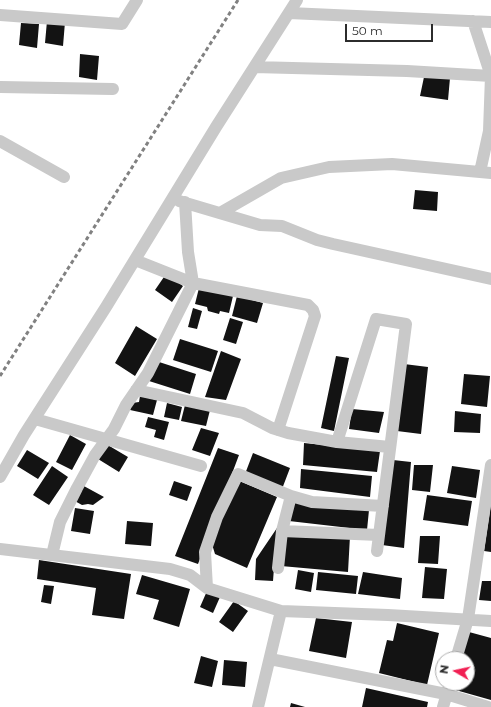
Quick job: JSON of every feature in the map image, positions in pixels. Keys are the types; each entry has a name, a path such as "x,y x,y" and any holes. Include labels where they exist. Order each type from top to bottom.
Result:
{"street":[{"path":"0,15 122,24 137,0"},
{"path":"0,477 297,0"},
{"path":"289,13 491,22"},
{"path":"220,213 281,178 329,167 392,164 486,172 491,76 473,21"},
{"path":"254,68 407,71 491,76"},
{"path":"0,87 113,89"},
{"path":"0,141 64,177"},
{"path":"173,198 260,225 282,226 317,240 491,279"},
{"path":"52,555 60,522 95,455 114,429 126,405 148,373 194,283 188,252 185,202"},
{"path":"135,260 194,283 308,305 313,310 315,316 278,430"},
{"path":"337,442 376,320 406,324 377,551"},
{"path":"136,390 243,413 278,430 337,442 390,447"},
{"path":"35,419 201,466"},
{"path":"458,651 468,620 491,465"},
{"path":"207,588 205,552 217,517 238,474 291,496 312,502 383,506"},
{"path":"278,568 282,531 291,496"},
{"path":"282,531 379,535"},
{"path":"0,549 170,570 190,575 207,588 281,611 491,621"},
{"path":"258,707 281,611"},
{"path":"270,659 435,687"},
{"path":"443,707 447,691"},
{"path":"452,691 488,707"}],"building":[{"path":"47,21 65,22 63,46 45,43"},
{"path":"21,23 39,24 37,48 19,45"},
{"path":"80,54 99,56 97,80 79,77"},
{"path":"424,77 450,78 448,100 420,96"},
{"path":"415,190 438,192 437,211 413,209"},
{"path":"166,274 183,286 172,302 155,290"},
{"path":"199,288 233,296 229,313 220,311 219,314 208,311 207,307 195,304"},
{"path":"237,296 263,303 257,323 232,316"},
{"path":"193,308 202,311 197,329 188,327"},
{"path":"230,318 243,322 236,344 223,340"},
{"path":"136,326 157,339 135,376 115,363"},
{"path":"180,339 218,351 211,372 173,360"},
{"path":"221,351 241,359 226,400 205,397"},
{"path":"336,356 349,358 334,431 321,428"},
{"path":"156,361 196,374 190,394 149,381"},
{"path":"404,364 428,367 421,434 397,431"},
{"path":"464,374 490,376 487,407 461,404"},
{"path":"140,396 157,400 153,415 130,410 132,403 139,402"},
{"path":"167,403 182,407 179,420 164,417"},
{"path":"185,405 210,410 206,426 181,421"},
{"path":"352,409 384,412 379,433 349,429"},
{"path":"455,411 481,414 480,433 454,432"},
{"path":"148,417 169,422 164,440 154,437 156,430 145,427"},
{"path":"201,428 219,433 210,456 192,450"},
{"path":"70,435 86,444 72,470 56,462"},
{"path":"304,443 380,451 377,472 303,465"},
{"path":"106,444 128,457 119,472 98,459"},
{"path":"218,448 239,455 198,564 175,556"},
{"path":"27,450 49,463 38,479 17,466"},
{"path":"253,453 290,468 282,489 245,474"},
{"path":"393,460 411,462 404,548 382,545"},
{"path":"414,465 433,465 430,492 412,490"},
{"path":"52,466 68,477 49,505 33,495"},
{"path":"452,466 480,470 476,498 447,493"},
{"path":"301,469 372,476 370,497 300,488"},
{"path":"237,480 277,497 247,568 215,554 211,541"},
{"path":"174,481 192,487 187,501 169,495"},
{"path":"82,485 104,497 93,505 82,505 73,500"},
{"path":"427,495 472,501 468,526 423,520"},
{"path":"294,502 369,510 367,530 289,521"},
{"path":"491,504 491,552 484,551"},
{"path":"75,508 94,511 90,534 71,531"},
{"path":"127,521 153,523 151,546 125,544"},
{"path":"277,528 273,581 255,580 256,559"},
{"path":"286,535 350,536 348,572 281,566"},
{"path":"420,536 440,536 438,564 418,563"},
{"path":"39,560 131,574 124,619 92,615 96,588 37,579"},
{"path":"425,567 447,569 444,599 422,598"},
{"path":"298,570 314,573 311,592 295,589"},
{"path":"318,572 358,576 356,594 316,590"},
{"path":"363,572 402,578 400,599 358,594"},
{"path":"142,575 190,589 179,627 153,619 159,600 136,594"},
{"path":"482,581 491,581 491,601 479,600"},
{"path":"44,585 54,586 51,604 41,602"},
{"path":"207,591 220,597 213,613 200,607"},
{"path":"234,601 248,611 233,632 219,622"},
{"path":"316,618 352,622 346,658 309,651"},
{"path":"397,623 439,633 427,685 379,673 387,640 393,641"},
{"path":"469,632 491,638 491,700 459,691 475,691 475,651 463,651"},
{"path":"201,656 218,661 212,687 194,683"},
{"path":"224,660 247,662 245,687 222,685"},
{"path":"366,688 428,702 427,707 362,707"},
{"path":"291,703 305,707 290,707"}],"railway":[{"path":"0,376 238,0"}]}
